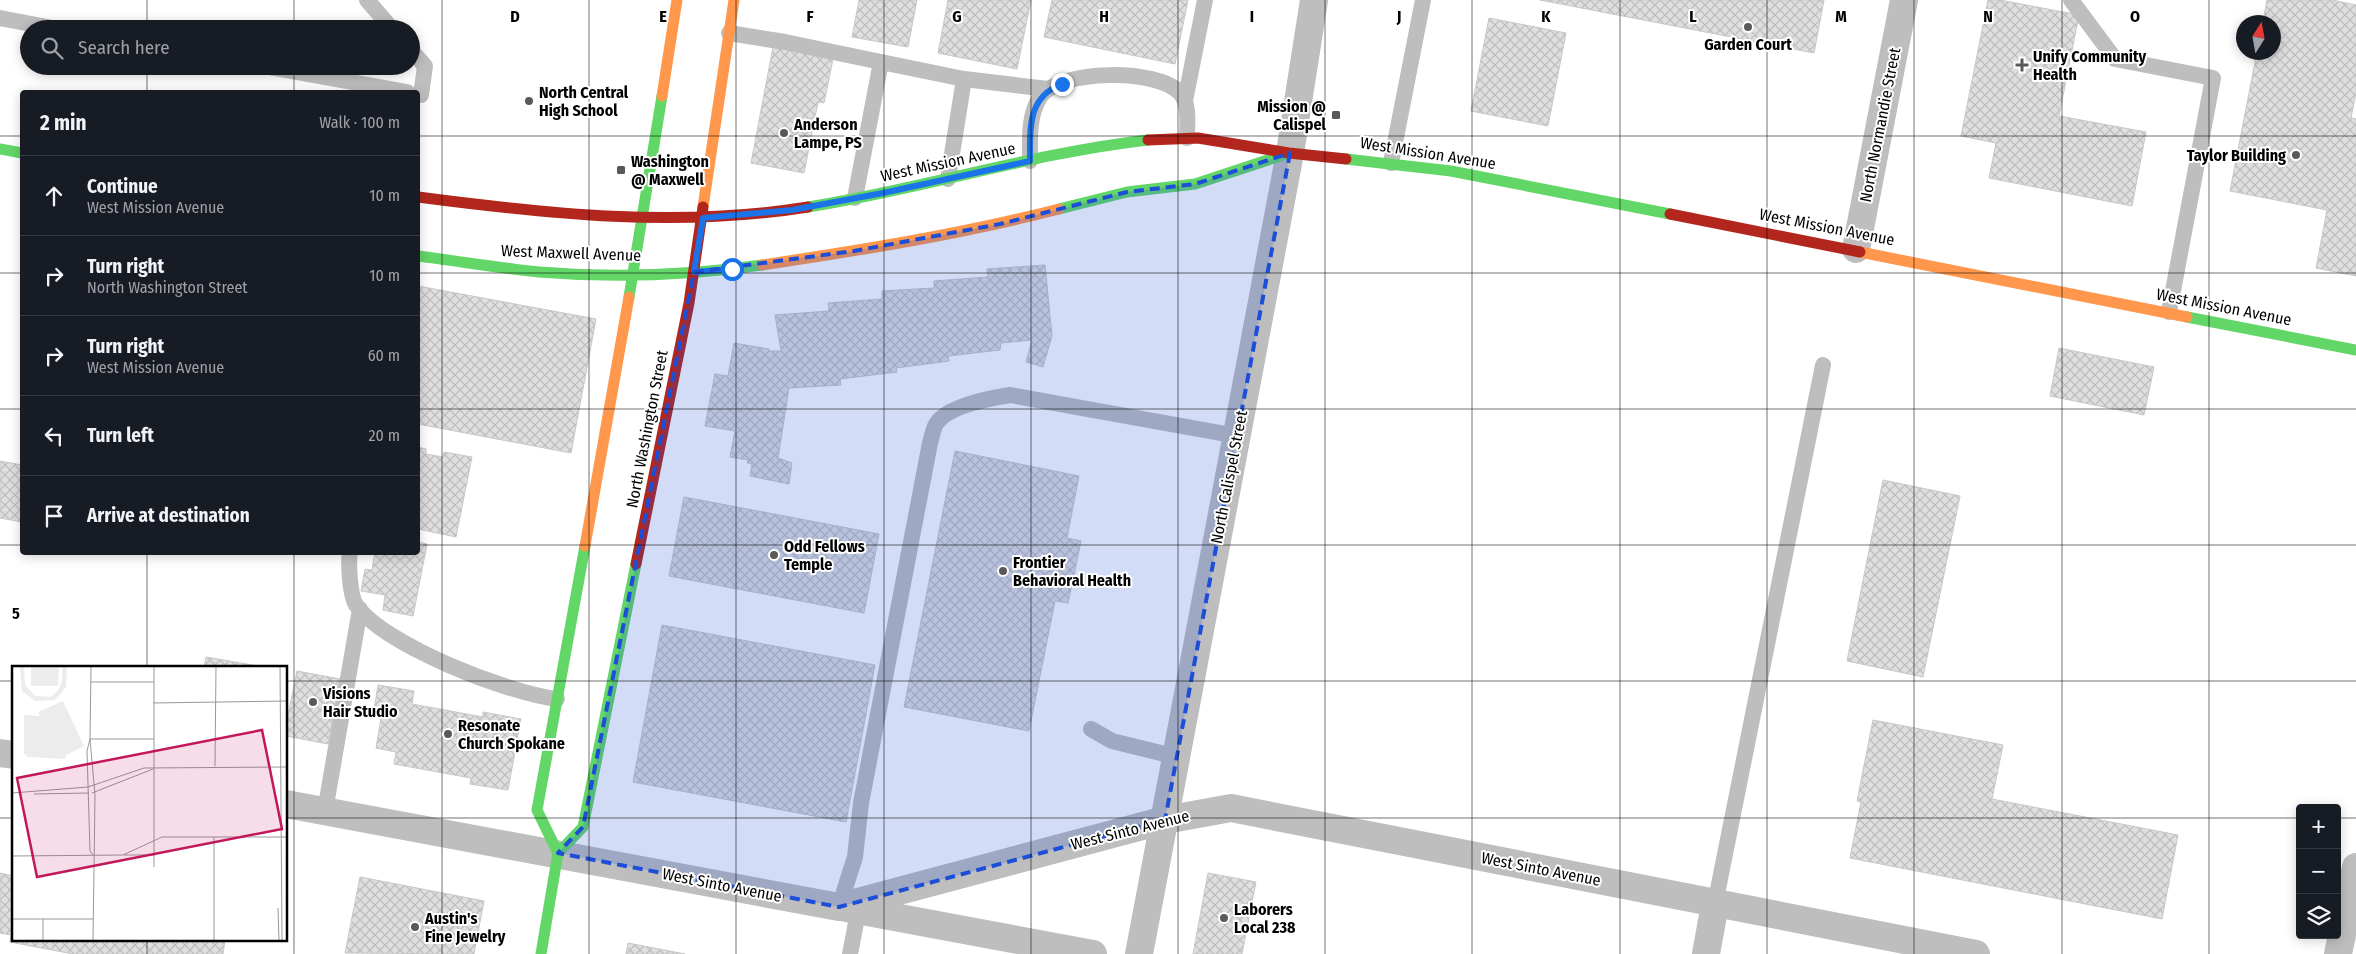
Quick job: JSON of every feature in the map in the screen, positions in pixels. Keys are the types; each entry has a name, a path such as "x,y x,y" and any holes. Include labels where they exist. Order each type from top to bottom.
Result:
{"main road":[{"path":"540,954 558,853 537,810 618,366 677,0"},
{"name":"North Washington Street","path":"558,853 583,827 694,272 734,0"},
{"name":"West Mission Avenue","path":"642,218 703,218 792,210 1030,161 1142,141 1187,138 1290,153 1451,171 1856,249 2356,350"},
{"path":"0,149 20,153"},
{"name":"West Mission Avenue","path":"694,272 732,269 854,251 1000,224 1128,192 1195,184 1290,153"},
{"path":"420,197 522,212 590,218 642,218"},
{"name":"West Maxwell Avenue","path":"420,256 539,272 694,272"}],"street":[{"name":"North Calispel Street","path":"1139,954 1166,820 1290,153 1314,0"},
{"name":"North Normandie Street","path":"1856,249 1904,0"},
{"name":"West Sinto Avenue","path":"288,804 852,907 1166,820 1231,808 1976,954"},
{"path":"2338,954 2356,867"},
{"path":"1706,954 1715,904"},
{"path":"852,907 1093,954"}],"lane":[{"path":"367,0 384,20"},
{"path":"1187,138 1185,101 1205,0"},
{"path":"1391,163 1423,0"},
{"path":"2071,0 2115,59 2213,78 2169,312"},
{"path":"0,18 20,22"},
{"path":"729,33 785,42 964,79 1048,89 1088,77 1141,76 1173,86 1185,101"},
{"path":"420,60 425,66 420,95"},
{"path":"855,198 881,62"},
{"path":"313,75 396,90"},
{"path":"948,179 964,79"},
{"path":"1030,161 1031,123 1040,97 1048,89"},
{"path":"1715,904 1823,365"},
{"path":"850,954 854,857 861,803 930,443 936,423 955,410 983,399 1010,395 1237,436"},
{"path":"349,555 348,563 355,603 384,632 461,670 534,696 558,699"},
{"path":"325,811 360,609"},
{"path":"1091,729 1112,741 1177,757"}],"highlighted area":[{"path":"1290,153 1165,820 839,907 558,853 583,827 694,272 854,251 1000,224 1127,192 1195,184"}],"building":[{"path":"859,0 917,0 908,47 852,37"},
{"path":"948,0 1031,0 1017,69 938,53"},
{"path":"1052,0 1188,0 1175,64 1044,37"},
{"name":"Garden Court","path":"1540,0 1824,0 1814,53"},
{"name":"Unify Community Health","path":"1988,0 2000,0 2079,15 2059,116 2146,132 2132,206 1989,178 1996,143 1961,136"},
{"name":"Taylor Building","path":"2267,0 2332,0 2356,5 2356,93 2351,118 2356,119 2356,276 2316,268 2327,210 2230,191 2255,60 2281,60 2281,15 2264,15"},
{"path":"1489,18 1566,33 1548,126 1471,111"},
{"name":"Anderson Lampe, PS","path":"773,47 833,59 824,103 818,102 804,173 751,163"},
{"path":"1045,265 1052,336 1043,367 1026,362 1032,340 1001,343 1000,350 948,356 949,361 896,368 897,372 840,379 841,385 789,388 778,458 792,463 789,484 750,476 752,464 747,463 748,460 730,457 735,431 705,426 715,374 728,376 734,343 769,349 769,351 781,351 775,315 829,311 828,303 882,299 882,291 934,288 934,281 988,277 987,269"},
{"path":"420,286 596,319 571,453 420,424"},
{"path":"2059,348 2154,367 2144,415 2050,396"},
{"path":"420,448 426,449 426,454 443,457 444,452 472,457 456,537 420,529"},
{"name":"Frontier Behavioral Health","path":"955,451 1079,476 1067,538 1081,541 1068,603 1055,601 1029,731 904,707"},
{"path":"0,461 20,465 20,522 0,518"},
{"path":"1883,480 1960,496 1923,677 1847,661"},
{"name":"Odd Fellows Temple","path":"684,497 879,534 864,613 669,576"},
{"path":"420,542 427,544 413,616 383,610 385,595 361,591 365,569 372,570 374,555 420,555"},
{"path":"662,625 875,665 846,822 633,782"},
{"path":"206,657 258,666 204,666"},
{"name":"Visions Hair Studio","path":"297,671 340,679 328,744 288,736 288,715"},
{"name":"Resonate Church Spokane","path":"378,685 414,691 412,704 483,717 483,712 521,719 508,790 470,784 471,778 394,764 396,752 376,748 381,719 373,717"},
{"path":"1873,720 2003,745 1992,799 2178,835 2162,919 1850,858 1861,802 1857,801"},
{"path":"0,873 12,876 12,942 225,942 223,954 73,954 10,942 11,935 0,933"},
{"name":"Laborers Local 238","path":"1208,873 1256,882 1242,954 1193,954"},
{"name":"Austin's Fine Jewelry","path":"360,877 484,901 474,954 345,953"},
{"path":"628,943 685,954 626,954"}],"traffic: fast":[{"path":"629,297 662,96"},
{"path":"808,207 893,191 1062,153 1148,140"},
{"path":"0,149 20,153"},
{"path":"1059,209 1127,192 1195,184 1283,155"},
{"path":"1346,159 1451,171 1670,214"},
{"path":"420,256 539,272 594,275 679,273 762,265"},
{"path":"2187,317 2356,350"},
{"path":"558,853 537,810 585,546"},
{"path":"541,954 558,853 583,827 636,564"}],"traffic: slow":[{"path":"662,96 677,0"},
{"path":"703,207 734,0"},
{"path":"762,265 949,234 1059,209"},
{"path":"1860,252 2187,317"},
{"path":"585,546 629,297"}],"traffic: jam":[{"path":"1148,140 1198,138 1289,153 1346,159"},
{"path":"420,197 516,209 662,218 710,217 808,207"},
{"path":"636,564 689,303 703,207"},
{"path":"1670,214 1860,252"}],"place":[{"name":"Garden Court","path":"1748,27"},
{"name":"Unify Community Health","path":"2022,65"},
{"name":"North Central High School","path":"529,101"},
{"name":"Mission @ Calispel","path":"1336,115"},
{"name":"Anderson Lampe, PS","path":"784,133"},
{"name":"Taylor Building","path":"2296,155"},
{"name":"Washington @ Maxwell","path":"621,170"},
{"name":"Odd Fellows Temple","path":"774,555"},
{"name":"Frontier Behavioral Health","path":"1003,571"},
{"name":"Visions Hair Studio","path":"313,702"},
{"name":"Resonate Church Spokane","path":"448,734"},
{"name":"Laborers Local 238","path":"1224,918"},
{"name":"Austin's Fine Jewelry","path":"415,927"}],"route":[{"path":"732,269 694,272 703,218 792,210 883,193 1030,161 1031,123 1035,108 1040,97 1048,89 1062,84"}]}
